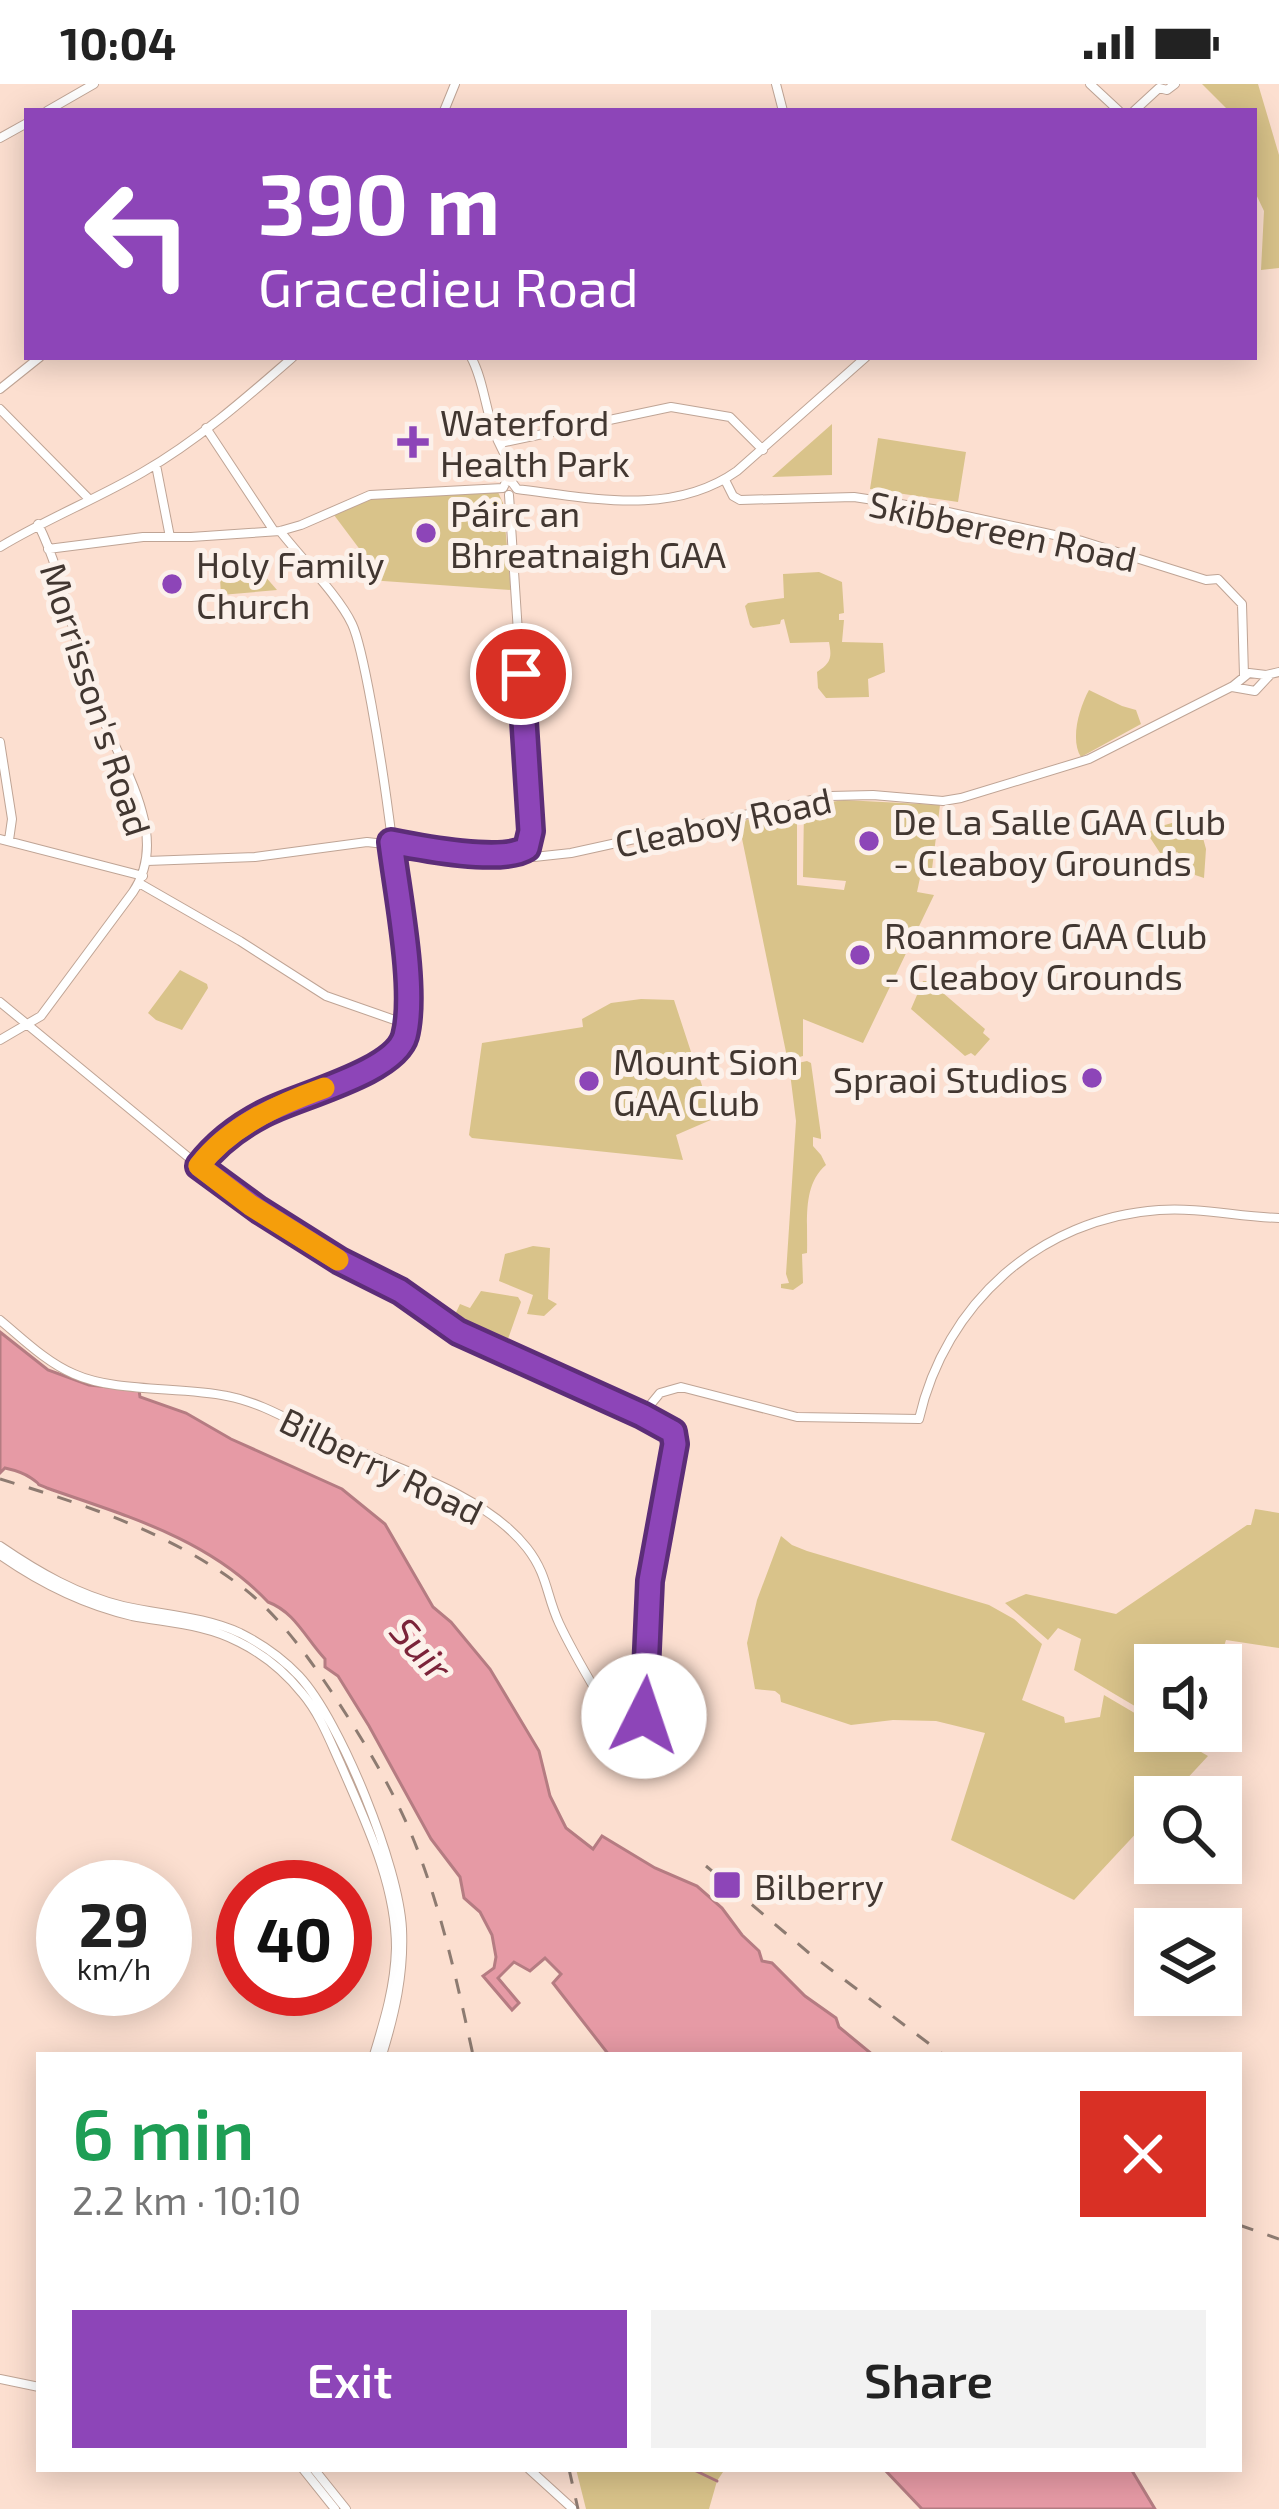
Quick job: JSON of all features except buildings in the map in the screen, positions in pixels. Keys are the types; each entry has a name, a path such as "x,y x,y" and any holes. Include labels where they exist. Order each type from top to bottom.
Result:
{"street":[{"path":"52,108 94,84"},
{"path":"1090,84 1116,108"},
{"path":"1137,108 1158,86 1167,90 1174,84"},
{"path":"0,389 36,360"},
{"path":"0,547 156,465 289,360"},
{"path":"147,861 245,857 360,842 463,853 514,855 534,850 507,457 472,360"},
{"path":"48,549 130,538 277,531 370,495 510,488 649,500 690,495 725,480 763,450 858,360"},
{"path":"500,443 673,407 732,418 763,450"},
{"path":"0,409 89,499"},
{"path":"199,1166 215,1147 258,1117 382,1062 402,1042 406,1024 406,974 379,746 355,630 277,531 206,428"},
{"path":"156,465 170,537"},
{"name":"Skibbereen Road","path":"725,480 740,500 854,497 922,508 1082,541 1206,580 1218,579 1242,603 1246,664 1252,677"},
{"name":"Morrisson's Road","path":"38,524 94,699 143,815 147,861 141,880"},
{"path":"1252,677 1275,674"},
{"path":"1231,687 1255,691 1252,677"},
{"path":"1246,690 1252,677"},
{"name":"Cleaboy Road","path":"534,850 571,853 830,796 961,798 1089,759 1252,677"},
{"path":"0,742 12,819 4,840 141,880 326,997 406,1024"},
{"path":"0,1040 42,1015 141,880"},
{"path":"0,1001 259,1210 340,1261 400,1291 458,1332 642,1415 656,1396 681,1387 797,1417 919,1419 936,1366 970,1308 1006,1271 1051,1241 1089,1224 1142,1211 1195,1210 1279,1218"},
{"name":"Bilberry Road","path":"0,1320 52,1362 79,1377 246,1401 430,1480 500,1522 539,1565 564,1632 641,1766 649,1755 643,1699 649,1589 675,1437 642,1415"},
{"path":"0,1546 84,1594 214,1632 255,1651 304,1695 318,1715 376,1852 392,1908 396,1947 392,1994 379,2052"},
{"path":"0,1555 85,1602 126,1614 170,1618"},
{"path":"0,2379 36,2386"},
{"path":"305,2472 335,2509"},
{"path":"316,2472 346,2509"},
{"path":"532,2472 573,2509"}],"shaded area":[{"path":"1202,84 1258,84 1279,155 1279,268 1261,270 1264,211 1257,196 1257,108 1226,108"},
{"path":"832,424 832,475 772,477"},
{"path":"878,438 966,452 958,502 870,489"},
{"name":"Páirc an Bhreatnaigh GAA","path":"498,492 511,590 369,580 361,551 334,515 374,498"},
{"path":"251,560 277,590 221,595 219,562"},
{"path":"819,572 842,582 842,642 883,643 885,672 868,679 869,697 826,698 818,688 817,672 829,660 829,642 790,643 784,619 780,624 750,625 745,606 784,598 783,574"},
{"path":"1089,690 1136,710 1141,724 1081,757 1077,724"},
{"path":"844,800 940,805 931,877 920,878 917,892 934,895 863,1043 803,1019 803,1056 792,1059 787,1057 739,824 797,807 797,885 844,890 846,881 803,877 804,806"},
{"path":"1202,818 1206,849 1204,878 1195,875 1177,852 1164,859 1147,833"},
{"path":"180,970 208,988 182,1030 148,1013"},
{"path":"923,981 929,981 985,1029 990,1039 975,1056 965,1056 911,1009"},
{"name":"Mount Sion GAA Club","path":"674,1000 713,1119 676,1135 683,1160 469,1135 482,1043 583,1027 582,1019 611,1003"},
{"path":"807,1061 821,1135 821,1139 813,1137 813,1146 826,1165 810,1193 803,1283 793,1290 781,1288 789,1283 796,1121 789,1065"},
{"path":"533,1246 550,1248 548,1299 557,1304 544,1316 527,1314 533,1295 499,1281 505,1254"},
{"path":"481,1291 518,1297 521,1302 508,1339 501,1342 481,1329 475,1332 452,1321 460,1304 470,1308"},
{"path":"1255,1509 1279,1513 1279,1648 1226,1640 1225,1644 1134,1644 1134,1706 1074,1670 1081,1639 1058,1628 1048,1640 1005,1603 1026,1594 1116,1614 1251,1525"},
{"path":"781,1536 807,1551 989,1605 1042,1644 1022,1700 1064,1717 1065,1723 1100,1717 1104,1695 1134,1713 1134,1752 1201,1752 1208,1756 1189,1776 1134,1776 1134,1836 1074,1900 951,1840 985,1733 936,1721 851,1725 781,1702 775,1691 755,1689 747,1643"},
{"path":"577,2472 723,2472 709,2509 586,2509"}],"water":[{"name":"Suir","path":"0,1332 48,1370 89,1385 139,1390 140,1397 186,1413 231,1439 342,1489 385,1524 433,1607 490,1669 539,1751 550,1796 566,1828 593,1849 602,1836 655,1868 697,1886 722,1908 759,1951 762,1961 772,1963 869,2052 607,2052 553,1983 561,1974 545,1958 530,1971 514,1962 498,1978 519,2003 512,2010 483,1976 494,1968 496,1957 492,1935 480,1912 464,1898 460,1877 431,1839 338,1676 325,1667 325,1659 293,1619 193,1545 39,1485 19,1472 5,1468 0,1473"},
{"path":"887,2472 1133,2472 1155,2509 922,2509"}],"waterway":[{"path":"698,2472 717,2481"}],"railway":[{"path":"0,1479 92,1509 179,1547 249,1592 287,1632 356,1729 410,1830 442,1926 472,2052"},
{"path":"706,1866 809,1953 940,2052"},
{"path":"1242,2226 1279,2239"},
{"path":"570,2472 578,2509"}],"slow traffic":[{"path":"324,1088 251,1120 215,1147 199,1166 250,1205 338,1260"}],"place":[{"name":"Waterford Health Park","path":"413,442"},
{"name":"Páirc an Bhreatnaigh GAA","path":"426,533"},
{"name":"Holy Family Church","path":"172,584"},
{"name":"De La Salle GAA Club - Cleaboy Grounds","path":"869,841"},
{"name":"Roanmore GAA Club - Cleaboy Grounds","path":"860,955"},
{"name":"Spraoi Studios","path":"1092,1078"},
{"name":"Mount Sion GAA Club","path":"589,1081"},
{"name":"Bilberry","path":"727,1885"}],"route":[{"path":"521,674 531,831 527,848 514,855 463,853 391,842 407,982 406,1028 400,1046 368,1071 251,1120 215,1147 199,1166 259,1210 340,1261 400,1291 458,1332 673,1432 675,1444 649,1589 644,1716"}]}
